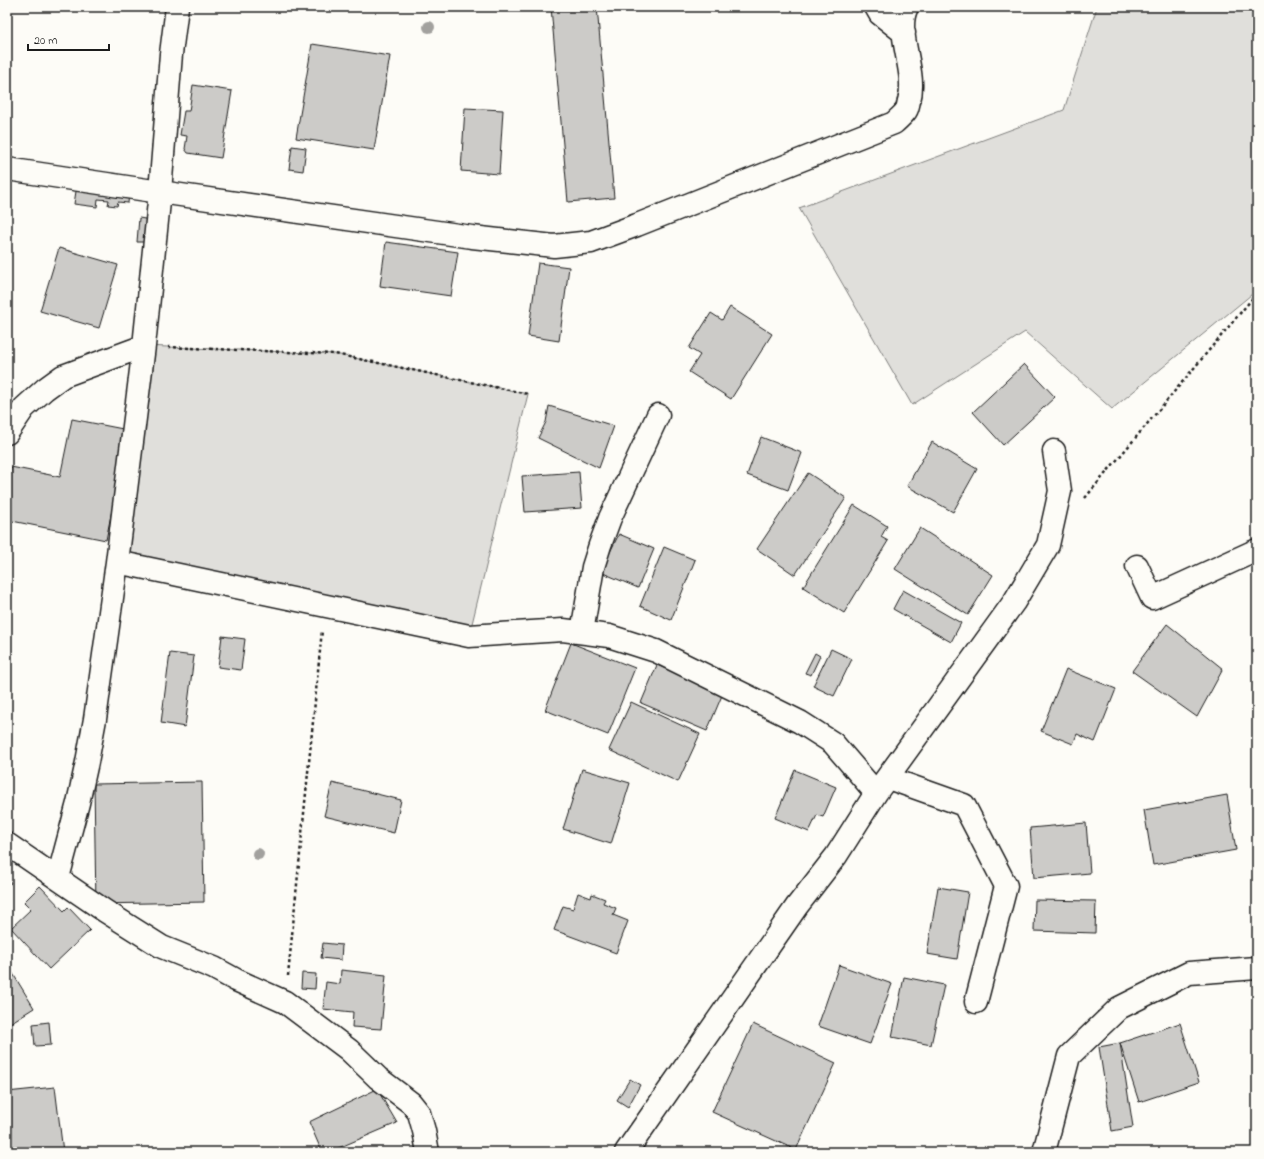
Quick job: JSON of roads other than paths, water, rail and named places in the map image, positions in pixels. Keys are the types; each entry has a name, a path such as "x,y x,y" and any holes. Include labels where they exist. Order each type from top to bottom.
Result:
{"street":[{"path":"58,878 78,803 87,762 95,719 117,562 144,346 160,192 171,54 177,7"},
{"path":"876,7 880,14 904,33"},
{"path":"7,169 472,237 554,246 591,242 894,123 906,112 911,96 912,84 903,21 907,7"},
{"path":"7,433 24,408 45,389 63,376 144,346"},
{"path":"582,632 593,567 600,545 610,518 658,415"},
{"path":"626,1152 797,906 836,856 882,785 1014,602 1048,545 1060,491 1054,451"},
{"path":"1137,566 1152,598 1257,550"},
{"path":"117,562 469,636 564,630 609,636 656,651 800,722 833,743 882,785 964,805 1006,886 976,1002"},
{"path":"7,844 162,948 214,968 236,980 285,1002 349,1050 378,1078 411,1103 419,1113 428,1152"},
{"path":"1044,1152 1069,1056 1119,1008 1189,973 1257,968"}]}
